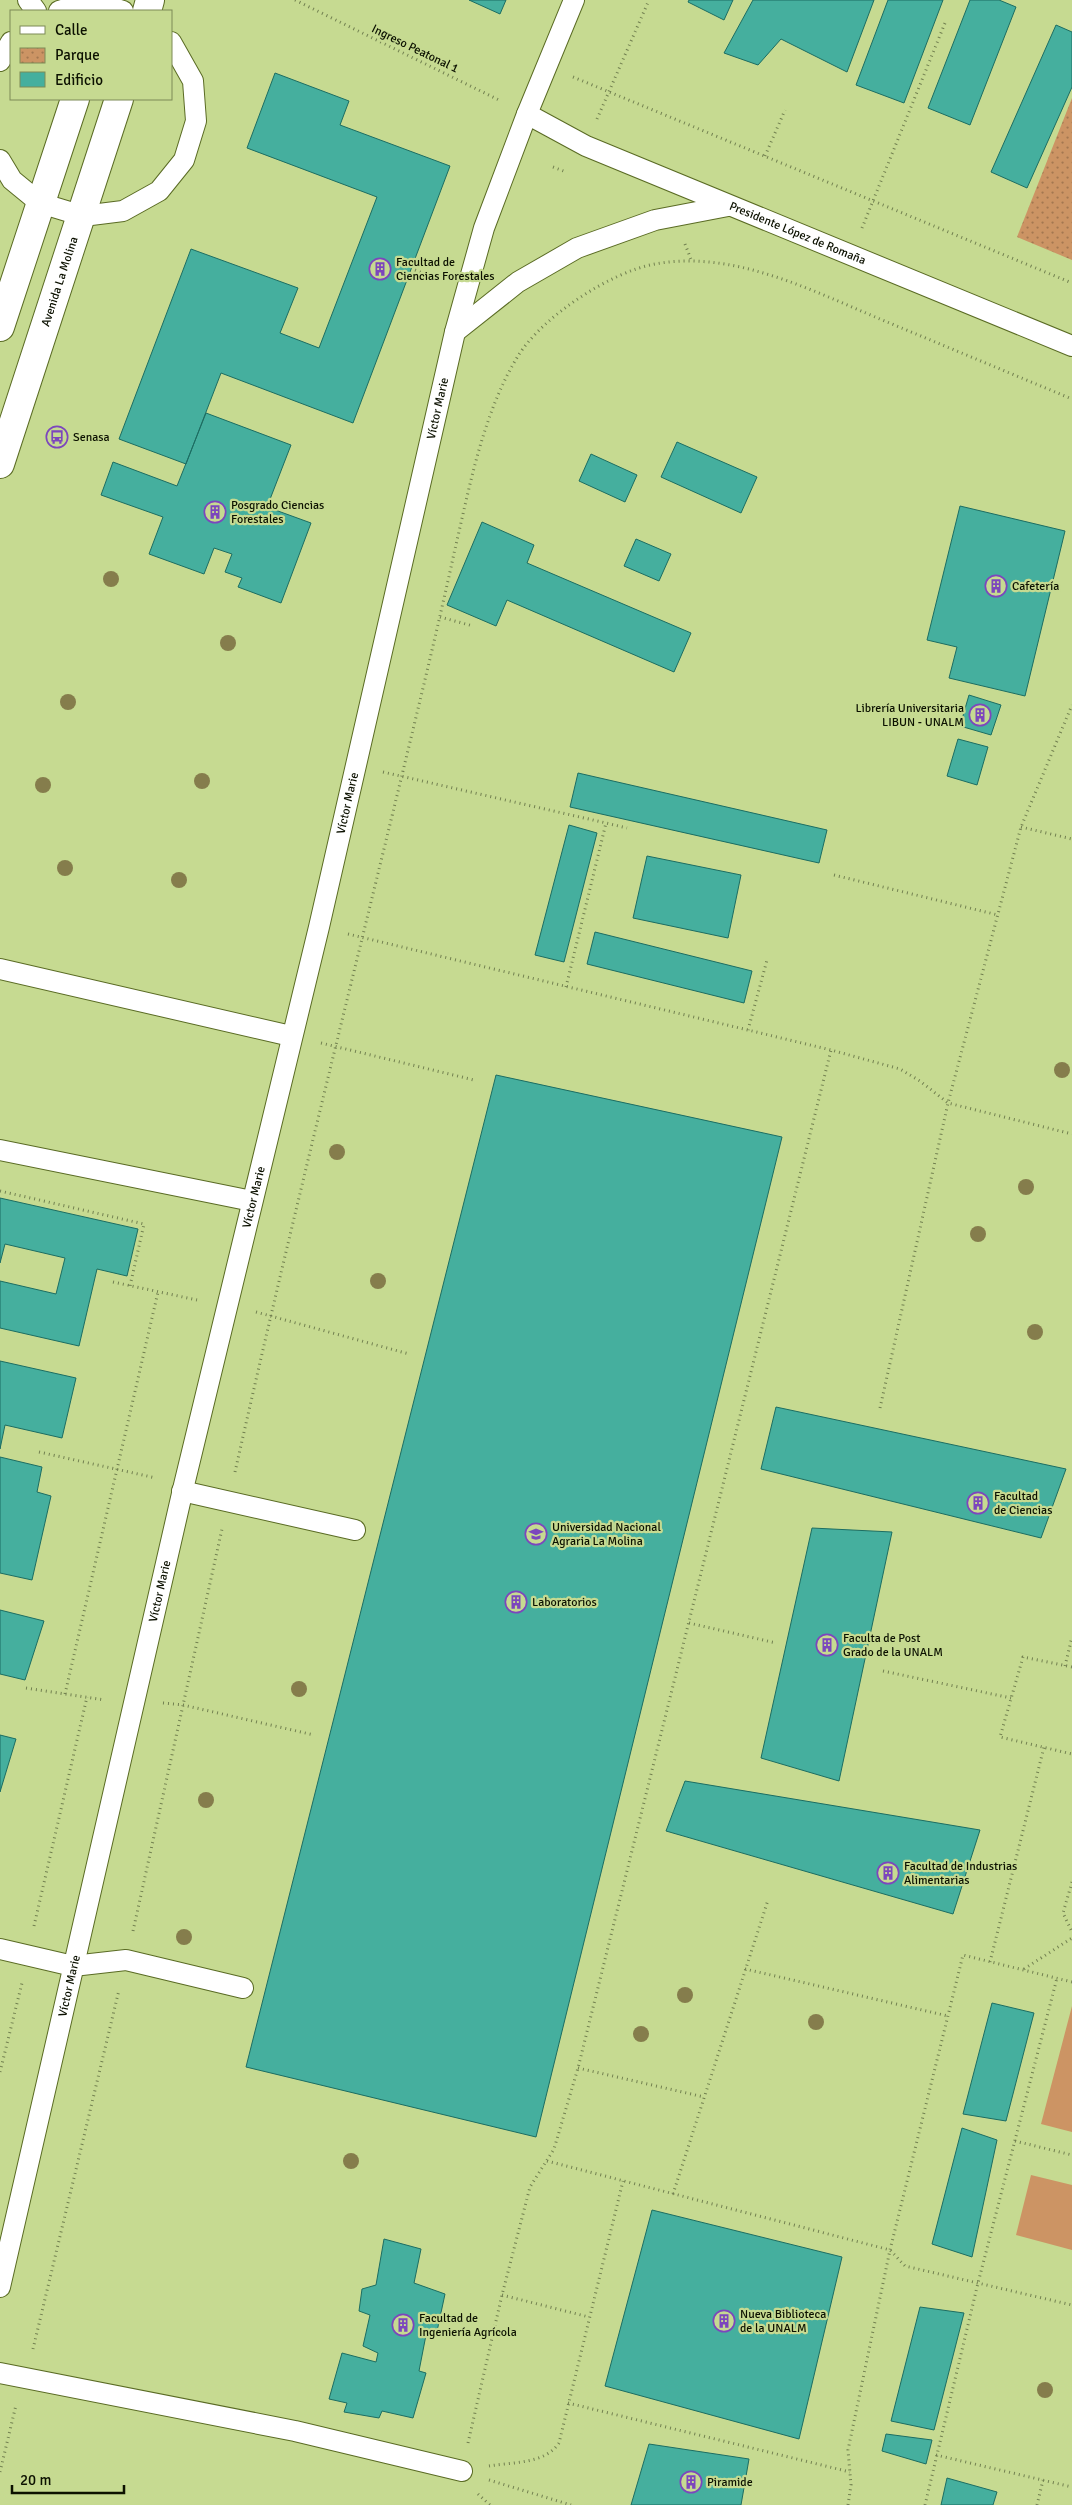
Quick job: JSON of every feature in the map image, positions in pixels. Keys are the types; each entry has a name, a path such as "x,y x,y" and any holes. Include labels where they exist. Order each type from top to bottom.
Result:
{"main road":[{"path":"0,327 75,100"},
{"name":"Avenida La Molina","path":"0,464 83,216 119,100"}],"lane":[{"name":"Víctor Marie","path":"0,2287 183,1488 291,1036 319,927 456,332 484,228 527,114 574,0"},
{"path":"62,10 72,7 110,7"},
{"path":"0,61 10,44"},
{"path":"0,160 12,180 40,203 83,216 123,211 159,191 184,160 196,121 193,81 172,44"},
{"name":"Presidente López de Romaña","path":"527,114 586,146 1072,346"},
{"path":"456,332 518,282 577,248 655,220 728,206"},
{"path":"0,969 291,1036"},
{"path":"0,1150 252,1201"},
{"path":"183,1488 228,1502 355,1530"},
{"path":"0,1949 73,1966 126,1960 243,1988"},
{"path":"0,2373 295,2431 462,2471"}],"path":[{"name":"Ingreso Peatonal 1","path":"295,0 527,114"},
{"path":"586,146 649,0"},
{"path":"851,256 945,24"},
{"path":"564,73 1072,283"},
{"path":"765,156 785,110"},
{"path":"683,239 692,262"},
{"path":"32,2356 126,1960 270,1316 402,777 465,507 488,421 508,374 521,350 561,310 607,280 654,264 692,262 741,266 793,283 1072,399"},
{"path":"416,270 442,280"},
{"path":"440,617 473,626"},
{"path":"880,1408 948,1103 1021,827 1072,705"},
{"path":"357,763 402,777 627,828"},
{"path":"566,987 606,823"},
{"path":"1021,827 1072,839"},
{"path":"834,875 998,915"},
{"path":"319,927 831,1050 900,1070 920,1081 948,1103 1072,1134"},
{"path":"748,1030 767,960"},
{"path":"291,1036 474,1080"},
{"path":"462,2471 502,2295 530,2187 547,2162 559,2135 578,2068 831,1050"},
{"path":"0,1191 144,1224 130,1286"},
{"path":"112,1282 200,1301"},
{"path":"65,1694 158,1292"},
{"path":"250,1311 409,1354"},
{"path":"40,1452 118,1469 183,1488"},
{"path":"689,1623 776,1643"},
{"path":"1065,1666 1072,1637"},
{"path":"1072,1668 1023,1657 1000,1737 1072,1754"},
{"path":"883,1671 1011,1698"},
{"path":"26,1688 106,1700"},
{"path":"33,1932 87,1697"},
{"path":"157,1702 183,1705 314,1735"},
{"path":"990,1962 1044,1747"},
{"path":"1072,1882 1063,1914 1072,1932"},
{"path":"673,2194 768,1900"},
{"path":"1024,1970 1072,1938"},
{"path":"848,2505 851,2484 848,2450 890,2250 963,1955 1072,1982"},
{"path":"745,1969 948,2016"},
{"path":"0,2072 23,1978"},
{"path":"925,2505 978,2283 1057,1978"},
{"path":"578,2068 704,2097"},
{"path":"1015,2141 1072,2155"},
{"path":"547,2162 890,2250 905,2266 1072,2305"},
{"path":"462,2471 545,2457 554,2451 559,2442 623,2181"},
{"path":"502,2295 589,2317"},
{"path":"568,2403 850,2472"},
{"path":"0,2472 17,2404"},
{"path":"936,2455 1072,2487"},
{"path":"462,2471 571,2505"},
{"path":"1037,2505 1043,2480"}],"green space":[{"path":"1072,98 1072,260 1017,237"},
{"path":"1072,2006 1072,2132 1041,2124"},
{"path":"1031,2175 1072,2185 1072,2250 1016,2235"}],"building":[{"path":"469,0 506,0 500,14"},
{"path":"689,0 733,0 724,20 688,2"},
{"path":"753,0 874,0 847,72 781,39 758,65 724,53"},
{"path":"888,0 943,0 904,103 856,85"},
{"path":"970,0 999,0 1016,7 970,125 928,108"},
{"path":"1056,25 1072,32 1072,87 1027,188 991,172"},
{"name":"Facultad de Ciencias Forestales","path":"275,73 349,101 340,125 450,166 353,423 221,373 186,464 119,439 191,249 298,288 280,333 319,348 377,197 247,148"},
{"name":"Posgrado Ciencias Forestales","path":"206,413 291,445 267,507 311,523 281,603 238,587 242,578 225,572 232,554 214,548 204,574 149,554 163,517 101,495 113,462 177,486"},
{"path":"677,442 757,477 741,513 661,477"},
{"path":"591,454 637,475 625,502 579,481"},
{"name":"Cafetería","path":"960,506 1065,531 1025,696 949,678 957,647 927,640"},
{"path":"482,522 534,545 527,563 691,633 674,672 507,600 496,626 447,605"},
{"path":"636,539 671,554 659,581 624,566"},
{"name":"Librería Universitaria LIBUN - UNALM","path":"969,695 1001,705 991,735 960,726"},
{"path":"958,739 988,747 977,785 947,776"},
{"path":"578,773 827,830 819,863 570,807"},
{"path":"569,825 597,833 564,962 535,955"},
{"path":"647,856 741,875 728,938 633,918"},
{"path":"595,932 752,971 744,1003 587,964"},
{"name":"Laboratorios","path":"496,1075 782,1137 536,2137 246,2067"},
{"path":"0,1198 138,1229 127,1276 97,1269 79,1346 0,1328 0,1281 56,1294 65,1258 5,1244 0,1263"},
{"path":"0,1361 76,1378 62,1438 5,1425 0,1449"},
{"name":"Facultad de Ciencias","path":"776,1407 1066,1469 1041,1538 761,1469"},
{"path":"0,1457 42,1467 37,1492 51,1496 32,1580 0,1573"},
{"name":"Faculta de Post Grado de la UNALM","path":"812,1528 892,1532 839,1781 761,1758"},
{"path":"0,1610 44,1621 25,1680 0,1674"},
{"path":"0,1735 16,1739 0,1792"},
{"name":"Facultad de Industrias Alimentarias","path":"685,1781 980,1830 953,1914 666,1831"},
{"path":"992,2003 1034,2013 1006,2121 963,2114"},
{"path":"962,2128 997,2140 972,2257 932,2244"},
{"name":"Nueva Biblioteca de la UNALM","path":"652,2210 842,2257 799,2439 605,2386"},
{"name":"Facultad de Ingeniería Agrícola","path":"384,2239 421,2249 414,2283 445,2294 436,2336 426,2335 419,2371 426,2373 413,2418 382,2411 379,2418 344,2412 347,2403 329,2399 342,2353 376,2362 378,2353 363,2346 370,2315 359,2311 362,2289 376,2285"},
{"path":"920,2307 964,2313 934,2430 891,2421"},
{"path":"886,2434 932,2440 926,2464 882,2451"},
{"name":"Piramide","path":"649,2444 749,2459 741,2505 631,2505"},
{"path":"947,2478 997,2492 993,2505 941,2505"}],"place":[{"name":"Facultad de Ciencias Forestales","path":"380,269"},
{"name":"Senasa","path":"57,437"},
{"name":"Posgrado Ciencias Forestales","path":"215,512"},
{"name":"Cafetería","path":"996,586"},
{"name":"Librería Universitaria LIBUN - UNALM","path":"980,715"},
{"name":"Facultad de Ciencias","path":"978,1503"},
{"name":"Universidad Nacional Agraria La Molina","path":"536,1534"},
{"name":"Laboratorios","path":"516,1602"},
{"name":"Faculta de Post Grado de la UNALM","path":"827,1645"},
{"name":"Facultad de Industrias Alimentarias","path":"888,1873"},
{"name":"Nueva Biblioteca de la UNALM","path":"724,2321"},
{"name":"Facultad de Ingeniería Agrícola","path":"403,2325"},
{"name":"Piramide","path":"691,2482"}]}
